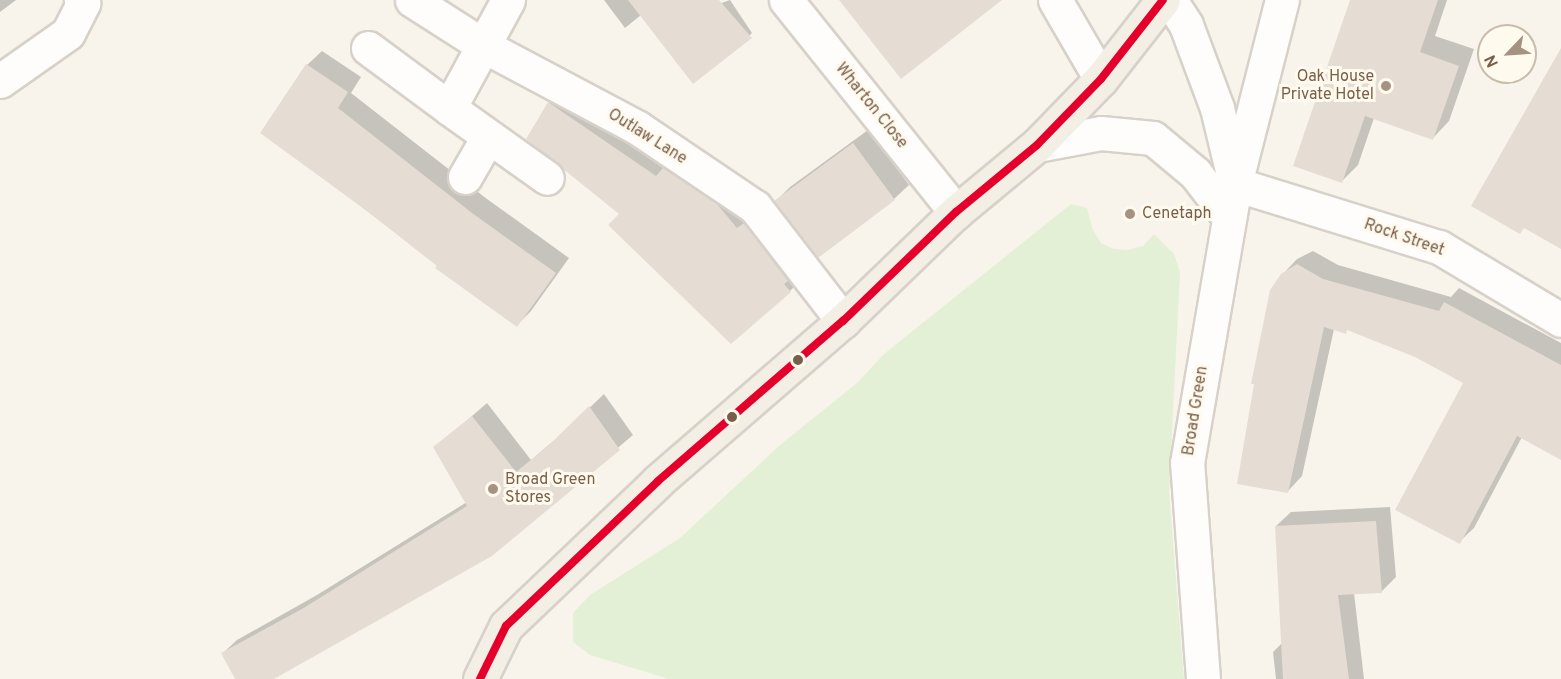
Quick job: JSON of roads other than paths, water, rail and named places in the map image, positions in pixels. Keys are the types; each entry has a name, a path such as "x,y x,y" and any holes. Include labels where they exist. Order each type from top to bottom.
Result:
{"main road":[{"path":"480,679 506,626 658,481 843,321 956,212 1037,146 1101,79 1162,0"}],"street":[{"path":"0,81 68,33 83,3 81,0"},
{"name":"Outlaw Lane","path":"412,0 484,46 638,128 755,207 843,321"},
{"path":"449,108 508,0"},
{"name":"Wharton Close","path":"786,0 956,212"},
{"path":"1055,0 1101,79"},
{"name":"Broad Green","path":"1170,0 1186,25 1217,108 1235,184"},
{"name":"Broad Green","path":"1203,679 1187,463 1235,184 1282,0"},
{"path":"368,48 547,178"},
{"path":"1037,146 1101,134 1153,138 1195,173 1229,217"},
{"path":"465,177 488,137"},
{"name":"Rock Street","path":"1235,184 1439,247 1561,320"}],"place":[{"name":"Oak House Private Hotel","path":"1386,86"},
{"name":"Cenetaph","path":"1130,214"},
{"name":"Broad Green Stores","path":"493,489"}]}
